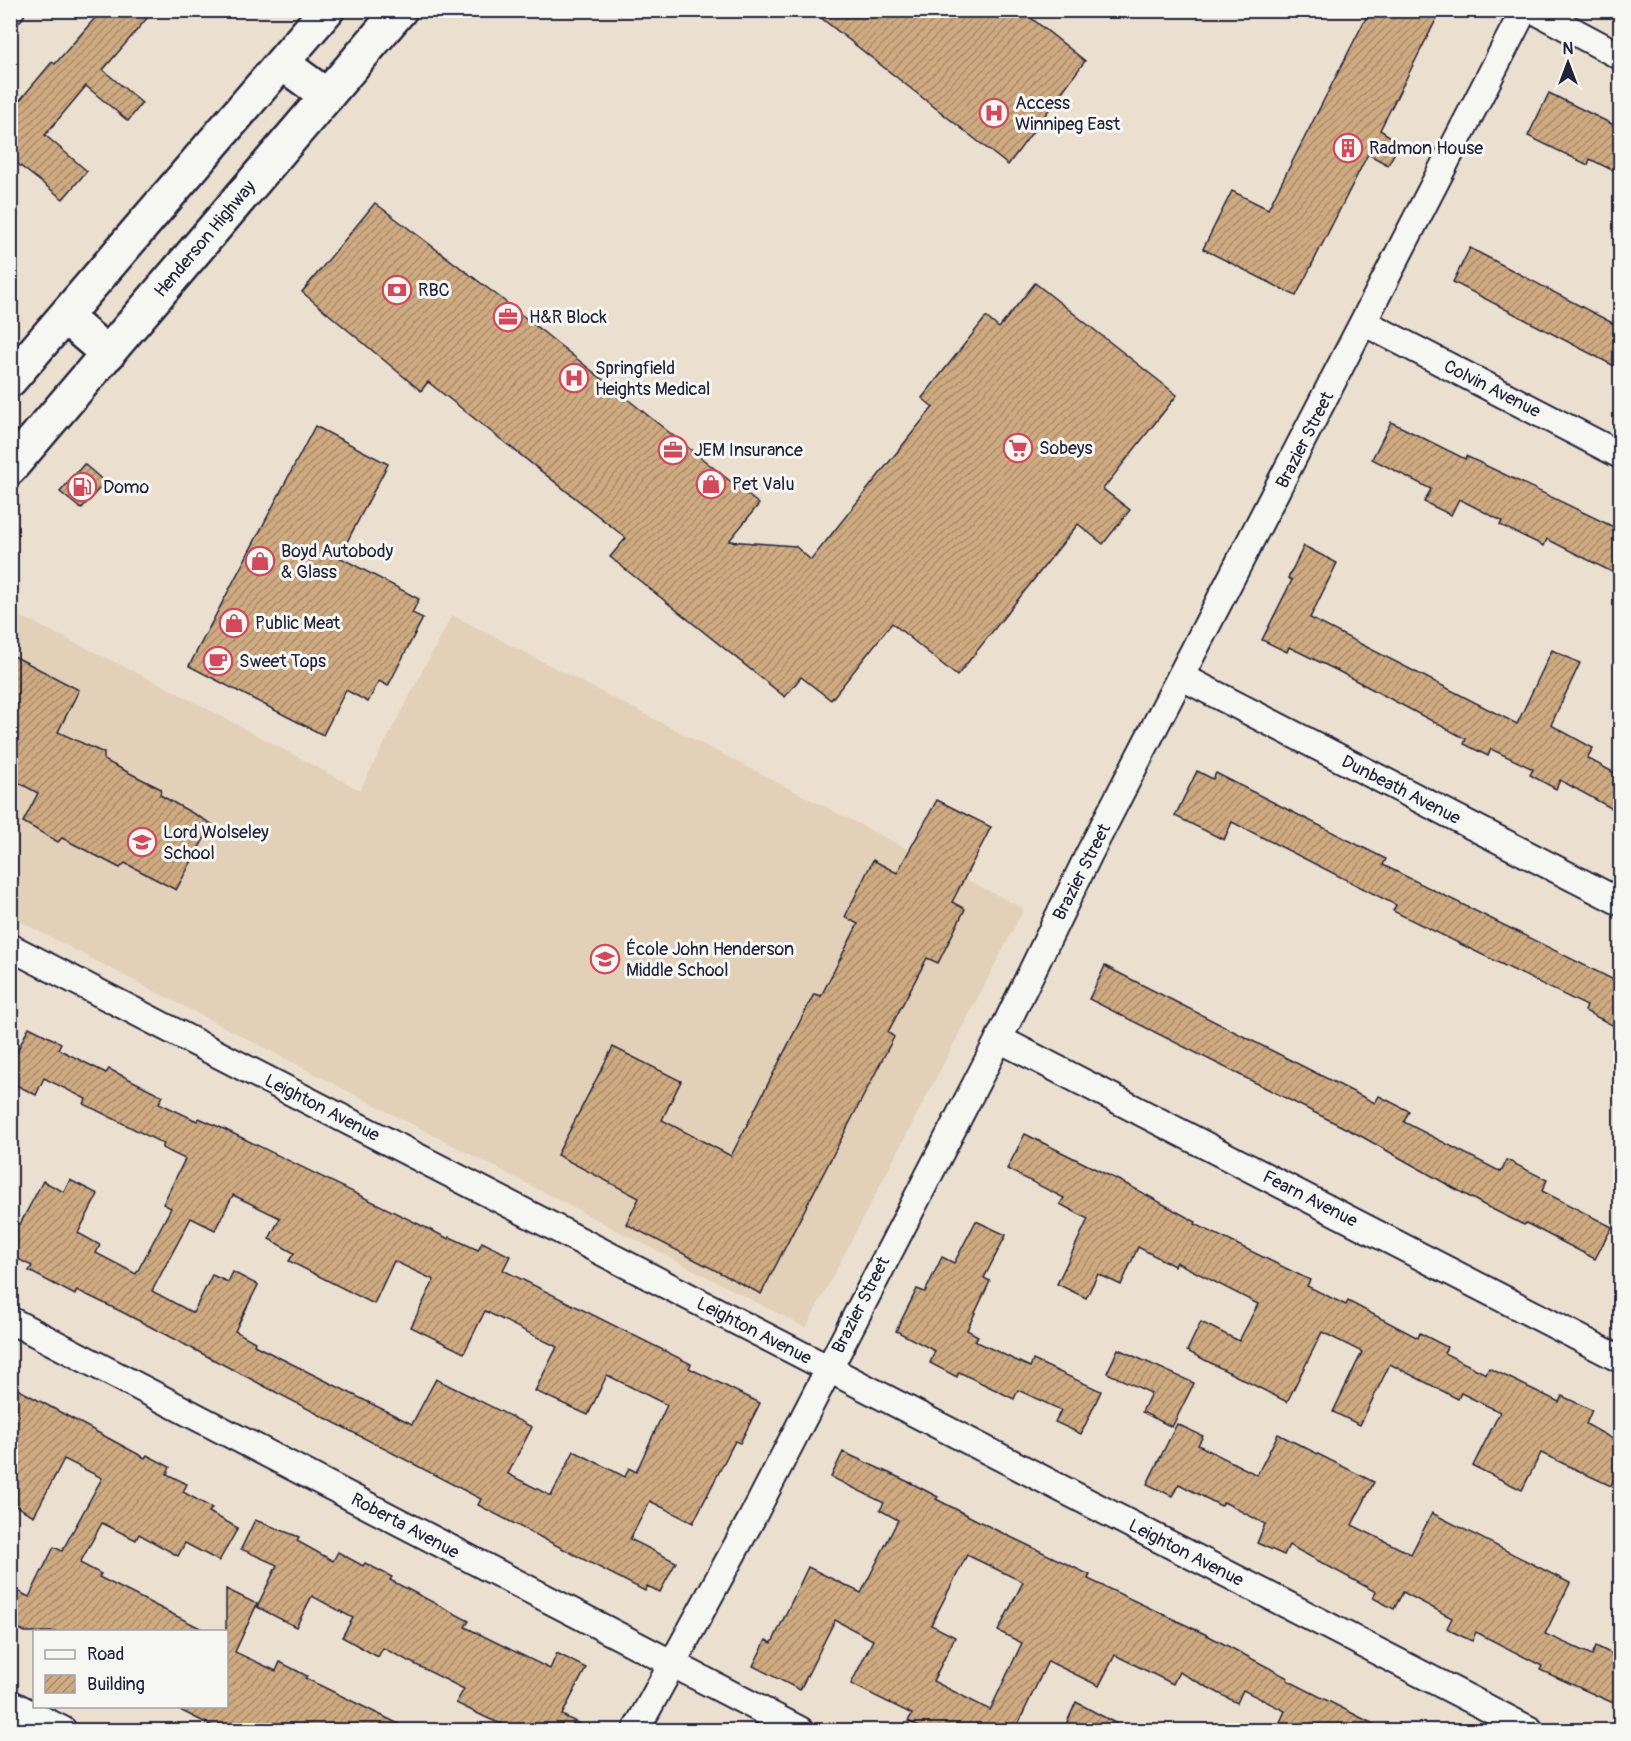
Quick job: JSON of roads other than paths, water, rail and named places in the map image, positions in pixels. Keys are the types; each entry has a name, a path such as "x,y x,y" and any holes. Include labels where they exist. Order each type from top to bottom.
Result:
{"main road":[{"path":"10,380 327,10"},
{"name":"Henderson Highway","path":"10,468 400,10"},
{"path":"282,63 327,96"},
{"path":"65,316 108,354"}],"street":[{"name":"Brazier Street","path":"636,1731 752,1518 829,1369 999,1039 1089,854 1365,323 1524,10"},
{"path":"1534,10 1620,56"},
{"name":"Colvin Avenue","path":"1365,323 1620,455"},
{"name":"Dunbeath Avenue","path":"1182,677 1620,902"},
{"name":"Leighton Avenue","path":"10,947 1530,1731"},
{"name":"Fearn Avenue","path":"999,1039 1620,1359"},
{"name":"Roberta Avenue","path":"10,1320 800,1731"},
{"path":"10,1703 63,1731"}],"place":[{"name":"Access Winnipeg East","path":"994,113"},
{"name":"Radmon House","path":"1348,148"},
{"name":"RBC","path":"397,290"},
{"name":"H&R Block","path":"508,317"},
{"name":"Springfield Heights Medical","path":"574,378"},
{"name":"Sobeys","path":"1018,448"},
{"name":"JEM Insurance","path":"673,450"},
{"name":"Pet Valu","path":"711,484"},
{"name":"Domo","path":"82,487"},
{"name":"Boyd Autobody & Glass","path":"260,561"},
{"name":"Public Meat","path":"234,623"},
{"name":"Sweet Tops","path":"218,661"},
{"name":"Lord Wolseley School","path":"142,842"},
{"name":"École John Henderson Middle School","path":"605,959"}]}
